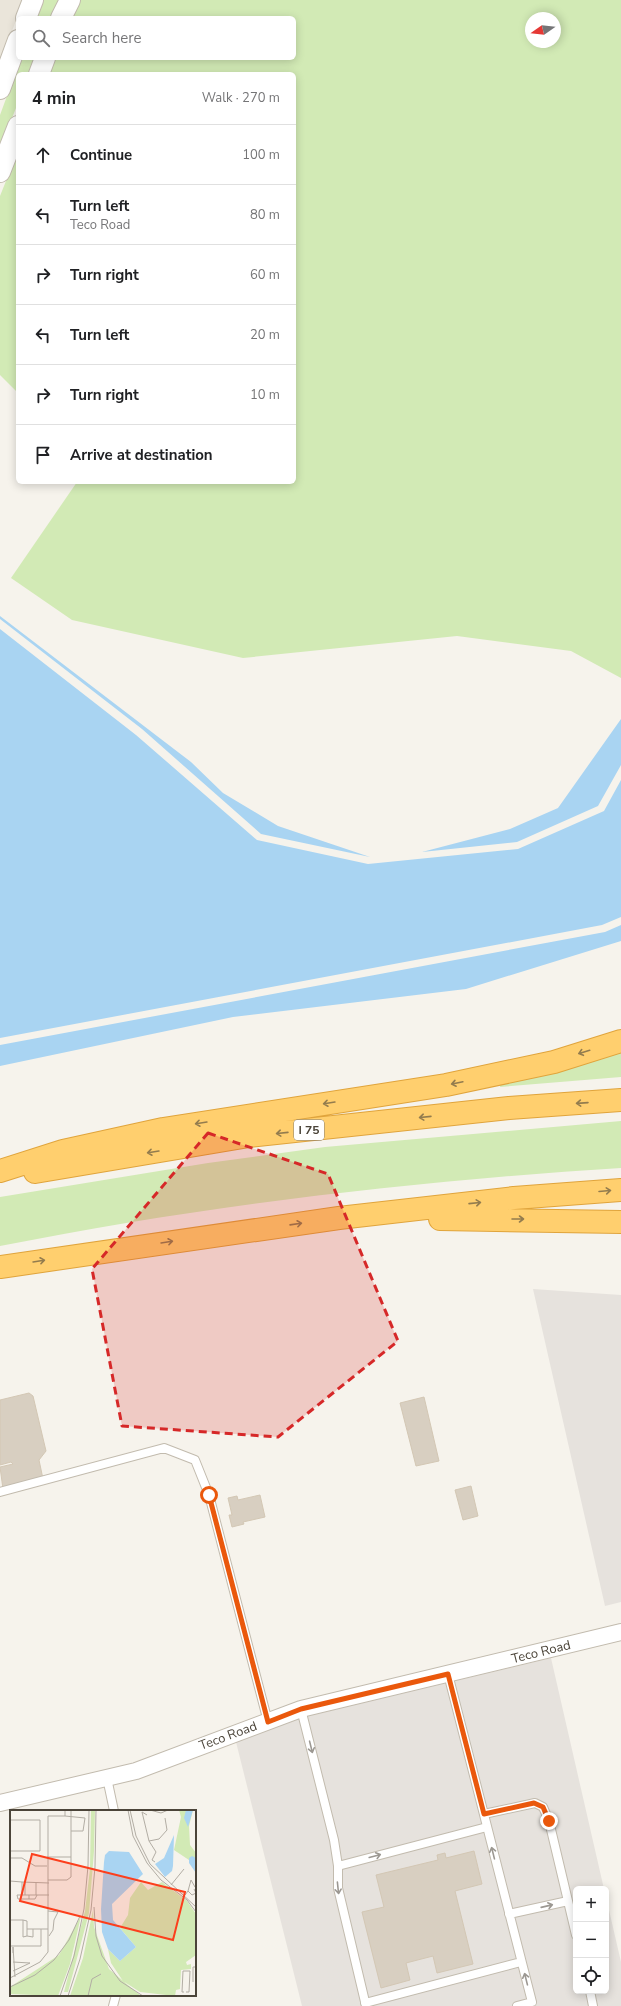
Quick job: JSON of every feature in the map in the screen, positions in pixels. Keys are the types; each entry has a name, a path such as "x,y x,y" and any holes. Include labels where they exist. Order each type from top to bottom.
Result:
{"highway":[{"path":"0,1171 63,1151 163,1129 446,1085 554,1062 621,1041"},
{"name":"I 75","path":"0,1178 249,1136 509,1108 621,1100"},
{"path":"0,1267 339,1218 514,1198 621,1190"},
{"path":"339,1218 554,1219 621,1222"}],"street":[{"path":"27,16 34,0"},
{"path":"62,16 70,0"},
{"path":"0,89 16,45"},
{"path":"40,72 44,60"},
{"path":"0,172 16,131"},
{"name":"Teco Road","path":"0,1803 136,1771 301,1709 621,1632"}],"lane":[{"path":"0,1492 164,1448 195,1460 209,1495 268,1722"},
{"path":"448,1674 532,2004 517,2006"},
{"path":"301,1709 334,1840 338,1866 338,1888 366,2005 521,1962"},
{"path":"107,1778 114,1810"},
{"path":"484,1814 534,1803 543,1807 549,1821 573,1922"},
{"path":"338,1866 487,1828"},
{"path":"509,1914 568,1901"},
{"path":"591,1994 593,2006"},
{"path":"113,2006 116,1996"}],"highlighted area":[{"path":"208,1133 328,1174 398,1341 278,1437 122,1426 92,1269"}],"shaded area":[{"path":"0,0 24,0 18,16 16,16 16,21 0,62"},
{"path":"533,1289 621,1295 621,1602 605,1606"},
{"path":"551,1658 603,1886 573,1886 573,1994 609,1994 609,1910 621,1962 621,2006 302,2006 236,1742 304,1717"}],"green space":[{"path":"43,0 60,0 53,16 36,16"},
{"path":"80,0 621,0 621,678 571,651 457,636 243,658 72,620 11,578 76,484 296,484 296,72 49,72 54,60 296,60 296,16 72,16"},
{"path":"20,60 35,60 30,72 16,72 16,108 0,148 0,115"},
{"path":"16,156 16,391 0,375 0,196"},
{"path":"621,1050 621,1077 500,1087 501,1081"},
{"path":"621,1121 621,1168 465,1180 309,1196 154,1218 0,1246 0,1197 208,1163 325,1147"}],"water":[{"path":"0,616 191,762 223,793 278,826 370,857 261,834 142,729 0,619"},
{"path":"0,629 136,735 257,840 368,864 518,849 604,811 621,780 621,917 602,925 0,1038"},
{"path":"621,719 621,765 598,806 517,842 422,852 510,829 558,808"},
{"path":"621,925 621,941 466,989 233,1017 0,1066 0,1045 605,932"}],"building":[{"path":"29,1393 33,1396 46,1451 39,1460 43,1479 3,1489 0,1467 13,1464 11,1462 0,1465 0,1400"},
{"path":"424,1397 439,1461 416,1466 400,1403"},
{"path":"471,1486 478,1516 463,1520 455,1490"},
{"path":"260,1495 265,1517 243,1522 244,1524 232,1527 229,1515 232,1515 228,1498 237,1496 238,1500"},
{"path":"474,1851 482,1884 455,1891 473,1964 437,1973 433,1956 406,1963 410,1980 381,1988 362,1912 384,1907 376,1875 438,1860 437,1855 445,1853 446,1858"}],"route":[{"path":"209,1495 268,1722 301,1709 448,1674 484,1814 534,1803 543,1807 549,1821"}]}
